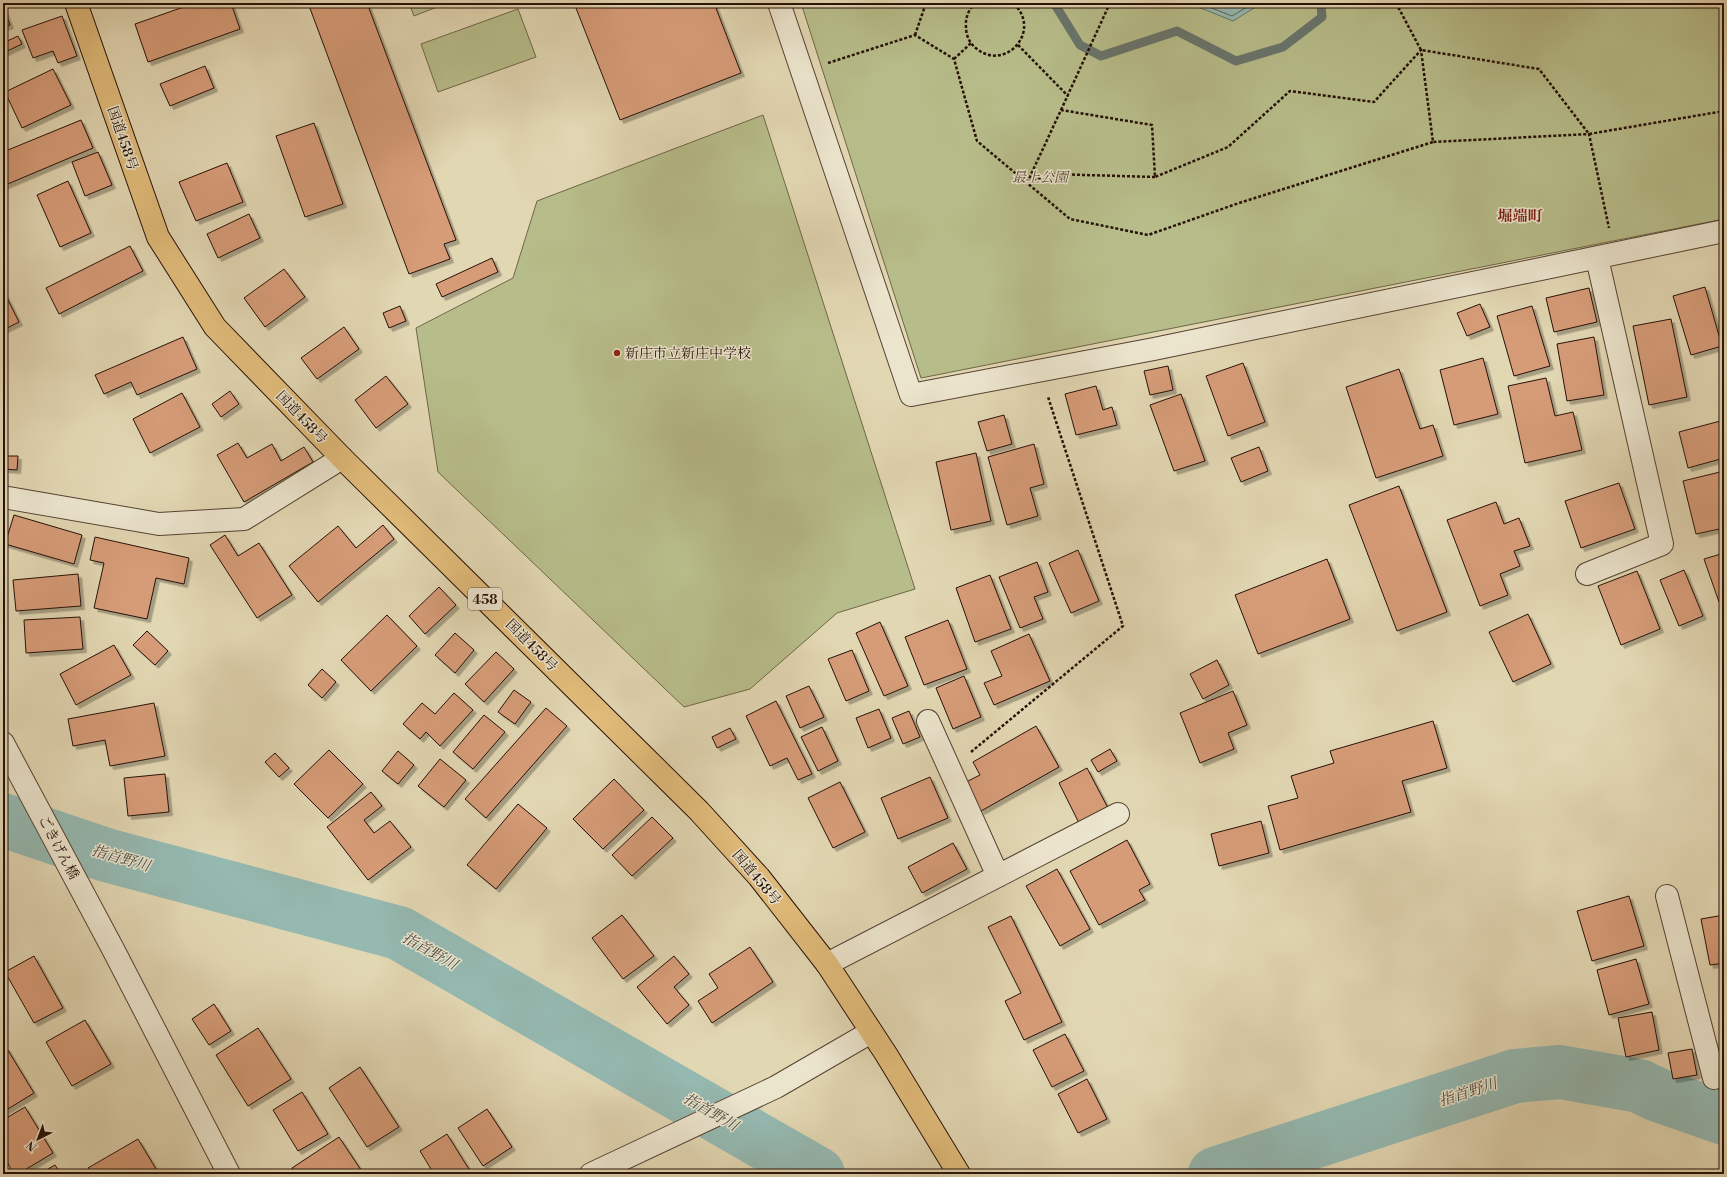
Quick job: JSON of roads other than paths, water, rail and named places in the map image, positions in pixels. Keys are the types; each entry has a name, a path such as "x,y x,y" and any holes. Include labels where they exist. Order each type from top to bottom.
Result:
{"highway":[{"name":"国道458号","path":"76,3 158,237 215,327 342,458 700,811 759,878 827,964 886,1054 957,1169"}],"street":[{"path":"779,3 911,395 1154,349 1724,231"},
{"path":"1587,574 1662,544 1606,256"},
{"path":"3,497 159,524 244,519 342,458"},
{"path":"928,721 998,876"},
{"name":"ごきげん橋","path":"3,743 114,951 228,1174"},
{"path":"827,964 1118,814"},
{"path":"1667,896 1714,1078 1724,1075"},
{"path":"595,1172 776,1087 871,1032"}],"water":[{"path":"1188,3 1262,3 1233,21"}],"waterway":[{"path":"1054,3 1080,45 1101,56 1177,31 1236,61 1283,47 1322,17 1321,3"},
{"name":"指首野川","path":"3,820 106,855 399,933 818,1174"},
{"name":"指首野川","path":"1215,1174 1515,1076 1560,1072 1639,1086 1658,1095 1724,1118"}],"place":[{"name":"新庄市立新庄中学校","path":"617,353"}],"district":[{"name":"堀端町","path":"1520,216"}],"park label":[{"name":"最上公園","path":"1040,177"}]}
